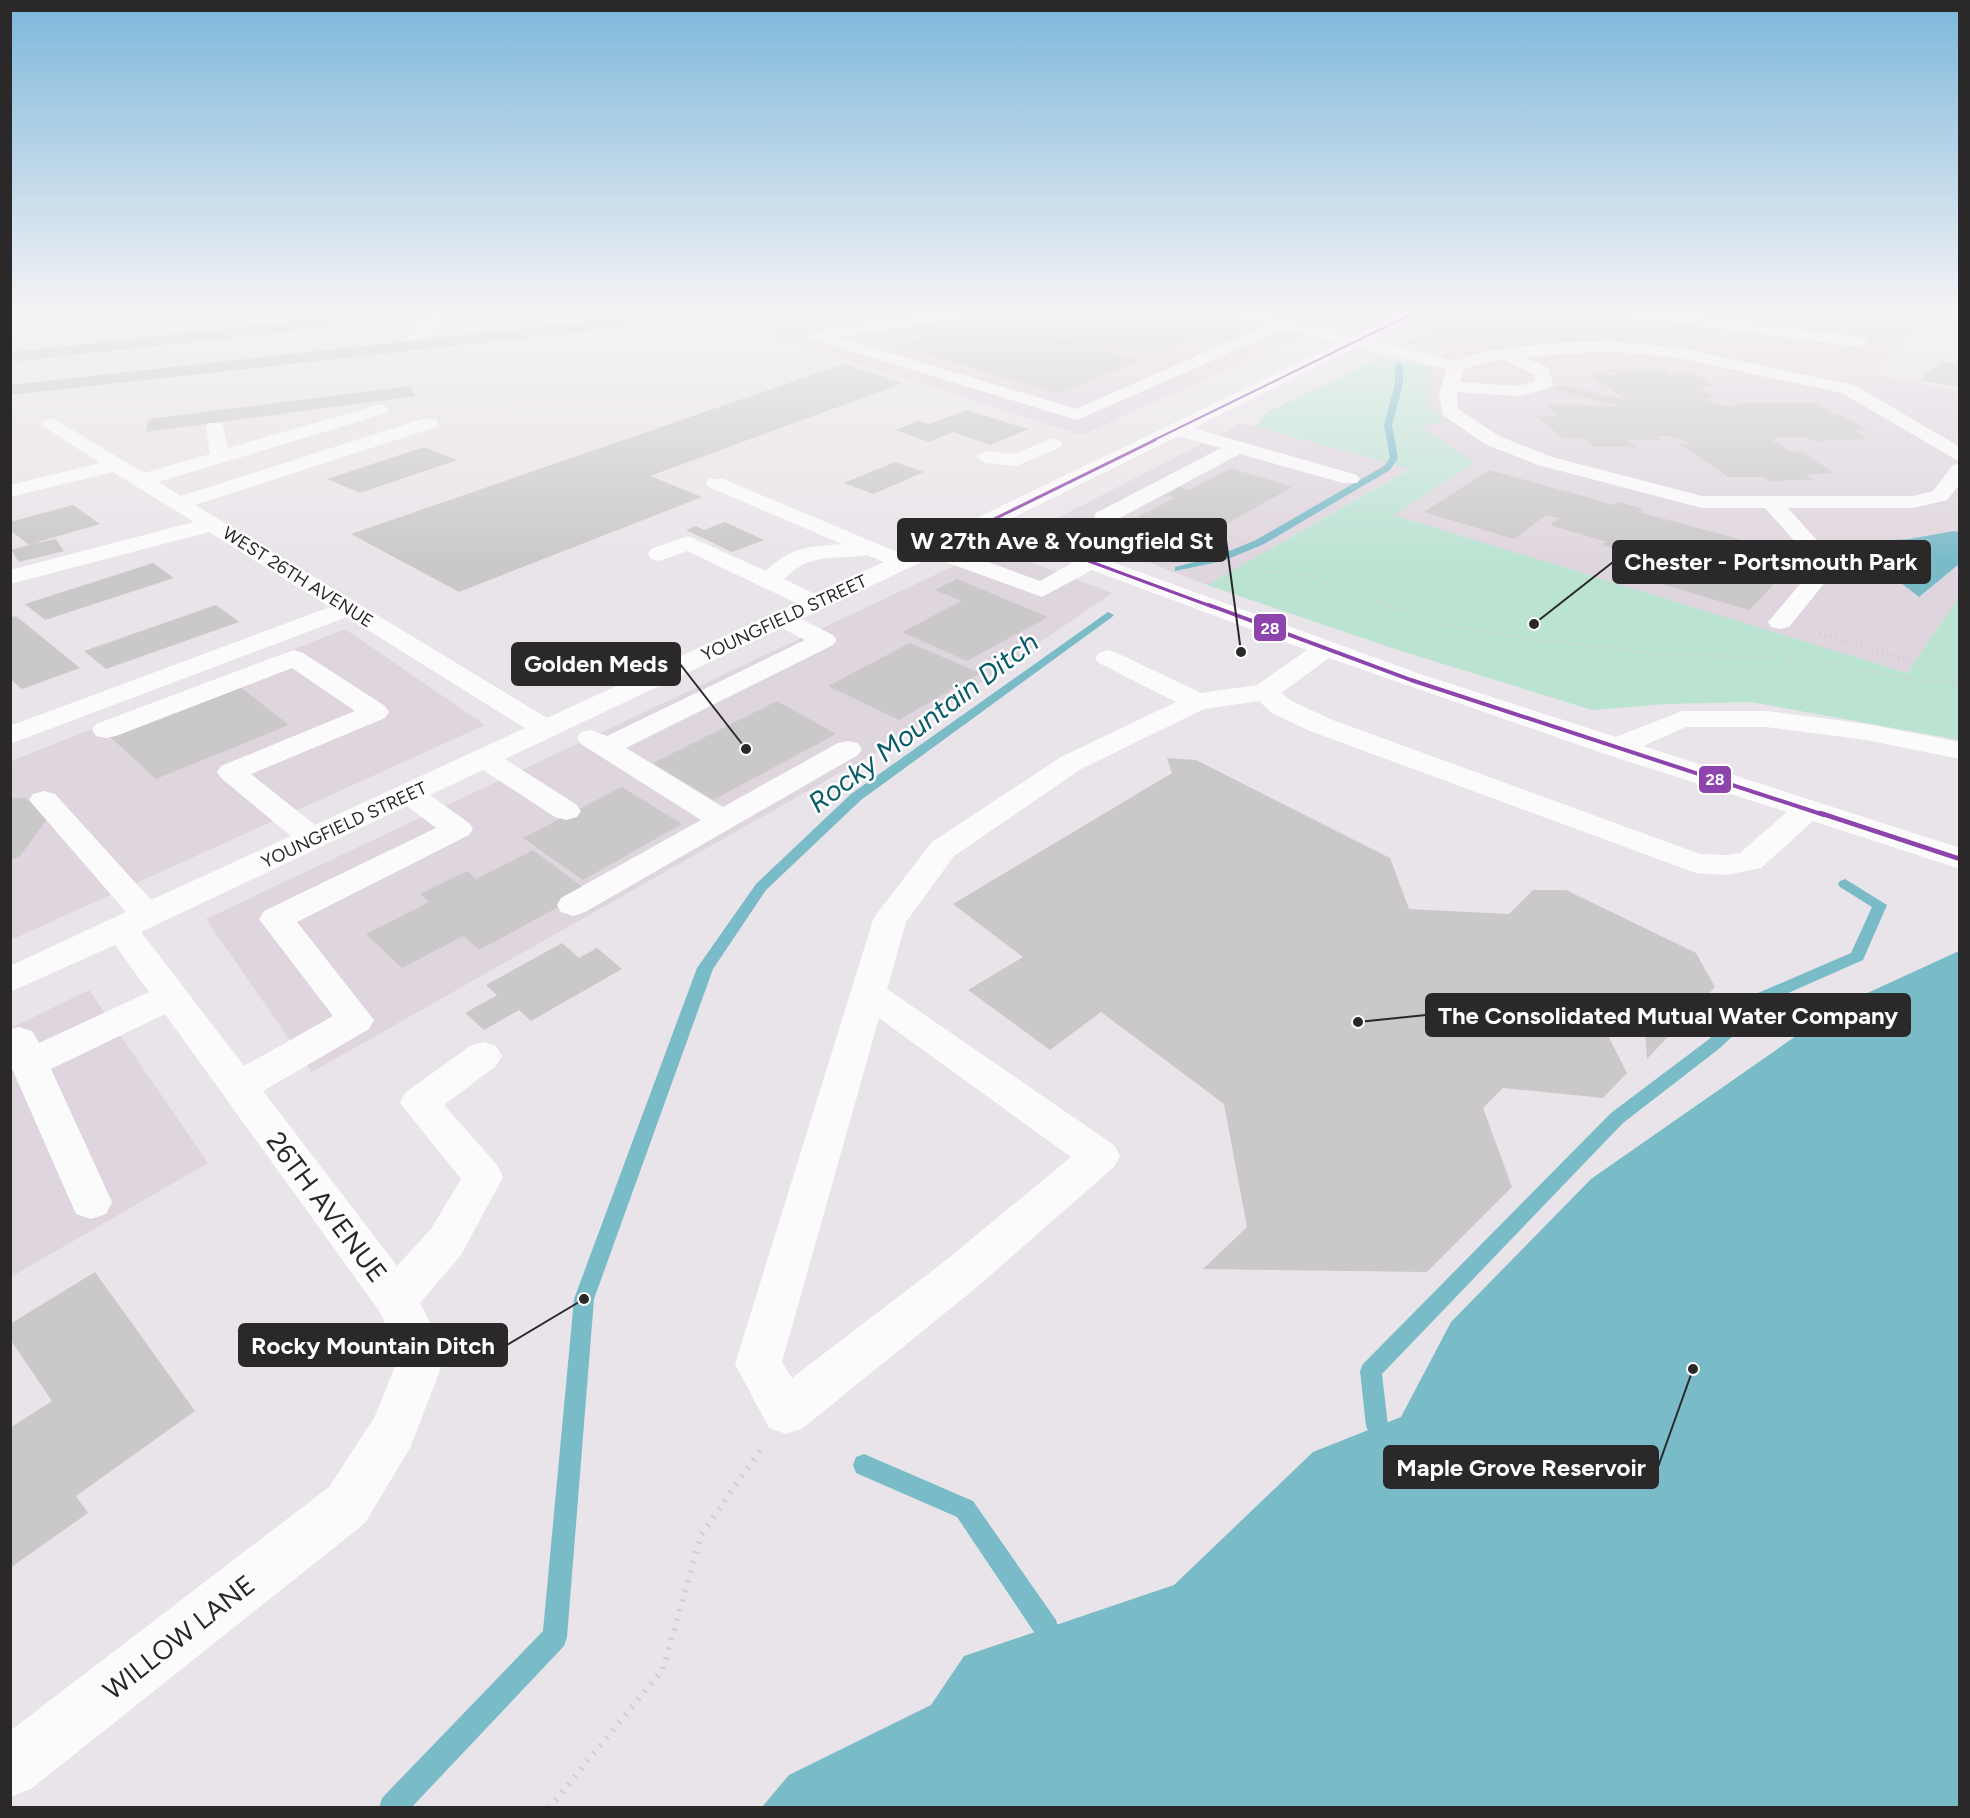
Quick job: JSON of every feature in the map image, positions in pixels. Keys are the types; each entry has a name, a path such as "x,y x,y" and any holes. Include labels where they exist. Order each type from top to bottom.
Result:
{"street":[{"path":"1007,394 1077,415 1125,394"},
{"name":"YOUNGFIELD STREET","path":"10,980 932,549 1252,394"},
{"path":"1450,394 1449,411 1492,440 1545,461 1702,502 1913,502 1940,496 1959,470"},
{"path":"1856,394 1959,456"},
{"path":"143,480 381,409"},
{"path":"284,416 291,436"},
{"name":"WEST 26TH AVENUE","path":"49,423 350,608 556,726 606,747 722,820"},
{"path":"180,503 429,423"},
{"path":"215,427 220,457"},
{"path":"1178,430 1350,479"},
{"path":"1016,460 1052,444"},
{"path":"932,549 1042,590 1080,558 1099,537 1104,518 1238,447"},
{"path":"986,457 1016,460 1075,480"},
{"path":"10,491 118,465"},
{"path":"716,483 903,562"},
{"path":"1771,502 1828,565 1780,622"},
{"path":"986,523 1325,649 1615,748 1959,859"},
{"path":"10,577 213,524"},
{"path":"659,554 688,543 815,603"},
{"path":"770,581 789,561 803,554 872,549"},
{"path":"10,736 350,608"},
{"path":"606,747 824,640 783,619"},
{"path":"868,993 1100,1156 961,1274 786,1413 758,1364 868,993 890,920 943,849 1071,763 1197,702 1265,692 1325,649"},
{"path":"106,730 294,658 375,712 231,772 313,839"},
{"path":"1108,658 1197,702"},
{"path":"1265,692 1282,707 1320,725 1696,863 1726,865 1750,861 1809,809"},
{"path":"1615,748 1682,719 1766,719 1866,732 1959,751"},
{"path":"573,905 848,749"},
{"path":"485,759 566,811"},
{"path":"238,1087 356,1020 276,919 458,829 409,794"},
{"name":"26TH AVENUE","path":"44,800 134,923 172,996 396,1299 423,1355 393,1432 347,1505"},
{"path":"92,1202 17,1044 172,996"},
{"path":"396,1299 446,1242 483,1178 419,1103 483,1056"},
{"name":"WILLOW LANE","path":"10,1768 347,1505"}],"path":[{"path":"1239,584 1266,572 1306,574 1434,623 1530,639 1664,654 1806,659 1934,683 1957,682"},
{"path":"1780,622 1939,670 1957,682"},
{"path":"549,1808 663,1669 701,1535 786,1413"}],"shaded area":[{"path":"952,394 1173,394 1082,435"},
{"path":"1430,394 1959,394 1959,597 1907,673 1393,515 1475,462 1419,426 1429,405"},
{"path":"1242,423 1411,468 1207,585 1048,523"},
{"path":"992,548 1112,593 896,741 312,1072 206,919"},
{"path":"345,629 485,725 11,940 11,761"},
{"path":"89,990 208,1163 11,1277 11,1028"}],"green space":[{"path":"1305,394 1430,394 1429,405 1445,421 1420,426 1475,462 1394,515 1907,673 1959,597 1959,740 1751,702 1665,704 1592,710 1401,651 1207,585 1410,469 1256,427 1267,412"}],"water":[{"path":"1959,532 1959,564 1919,597 1882,568 1872,541 1909,539"},
{"path":"1959,951 1959,1807 762,1807 789,1775 931,1705 964,1656 1174,1585 1313,1452 1401,1417 1451,1322 1591,1179 1839,1006"}],"building":[{"path":"349,394 414,394 415,396 146,432 149,419"},
{"path":"757,394 874,394 650,476 702,497 459,592 351,534"},
{"path":"1568,394 1599,394 1626,400 1617,394 1709,394 1715,398 1707,399 1726,406 1738,406 1733,403 1816,403 1835,415 1841,415 1866,429 1854,429 1867,439 1814,441 1806,437 1778,437 1773,441 1790,451 1803,452 1834,473 1805,475 1813,480 1770,481 1763,477 1728,477 1680,444 1690,444 1685,440 1667,436 1657,437 1661,440 1628,440 1636,447 1593,447 1583,438 1563,438 1537,417 1557,416 1544,404 1620,406"},
{"path":"967,410 1028,429 990,445 953,432 929,442 895,430 918,421 929,424"},
{"path":"424,447 457,460 360,493 327,479"},
{"path":"895,462 924,472 873,494 844,483"},
{"path":"1231,468 1292,487 1200,539 1137,517 1175,498 1166,495 1180,487 1189,490"},
{"path":"1489,470 1615,505 1618,502 1643,509 1639,512 1801,556 1749,610 1645,579 1677,550 1646,542 1631,554 1602,545 1607,542 1550,525 1559,518 1546,515 1514,539 1424,512"},
{"path":"73,505 100,524 31,544 56,539 64,551 19,562 11,550 29,545 10,530 10,522"},
{"path":"725,522 764,540 732,552 686,530 696,526 704,530"},
{"path":"153,563 174,578 45,620 25,604"},
{"path":"957,579 1048,617 967,661 902,632 962,601 935,590"},
{"path":"216,605 239,622 106,669 84,651"},
{"path":"16,616 80,668 22,689 10,679 10,618"},
{"path":"910,643 980,673 899,720 828,686"},
{"path":"240,687 289,725 156,779 109,736"},
{"path":"777,701 836,734 713,800 653,763"},
{"path":"1167,758 1196,760 1390,858 1409,909 1509,914 1533,890 1566,890 1696,953 1715,987 1647,1059 1645,1033 1595,1010 1627,1073 1603,1098 1503,1088 1483,1108 1512,1187 1427,1272 1203,1269 1247,1227 1224,1104 1101,1012 1050,1050 968,990 1023,957 953,904 1172,773"},
{"path":"622,787 682,824 583,880 523,838"},
{"path":"10,798 26,798 48,818 20,856 10,860"},
{"path":"533,850 588,891 479,950 463,936 402,968 366,934 429,902 420,894 467,871 476,879"},
{"path":"562,943 579,958 597,948 622,969 531,1021 519,1010 484,1030 465,1013 497,995 486,985"},
{"path":"95,1272 195,1411 76,1496 88,1513 10,1568 10,1428 52,1401 10,1339 10,1324"}],"waterway":[{"name":"Rocky Mountain Ditch","path":"1179,569 1219,559 1260,542 1387,468 1394,458 1388,425 1396,394"},
{"name":"Rocky Mountain Ditch","path":"392,1808 555,1637 584,1299 705,968 761,887 856,797 1108,615"},
{"path":"1377,1426 1371,1371 1617,1118 1714,1044 1764,997 1857,956 1880,905 1845,884"},
{"path":"864,1465 965,1509 1047,1629"}],"transit line":[{"name":"28","path":"986,523 1249,394"},
{"name":"28","path":"986,523 1411,680 1960,859"}],"place":[{"name":"Chester - Portsmouth Park","path":"1534,624"},
{"name":"W 27th Ave & Youngfield St","path":"1241,652"},
{"name":"Golden Meds","path":"746,749"},
{"name":"The Consolidated Mutual Water Company","path":"1358,1022"},
{"name":"Rocky Mountain Ditch","path":"584,1299"},
{"name":"Maple Grove Reservoir","path":"1693,1369"}]}
